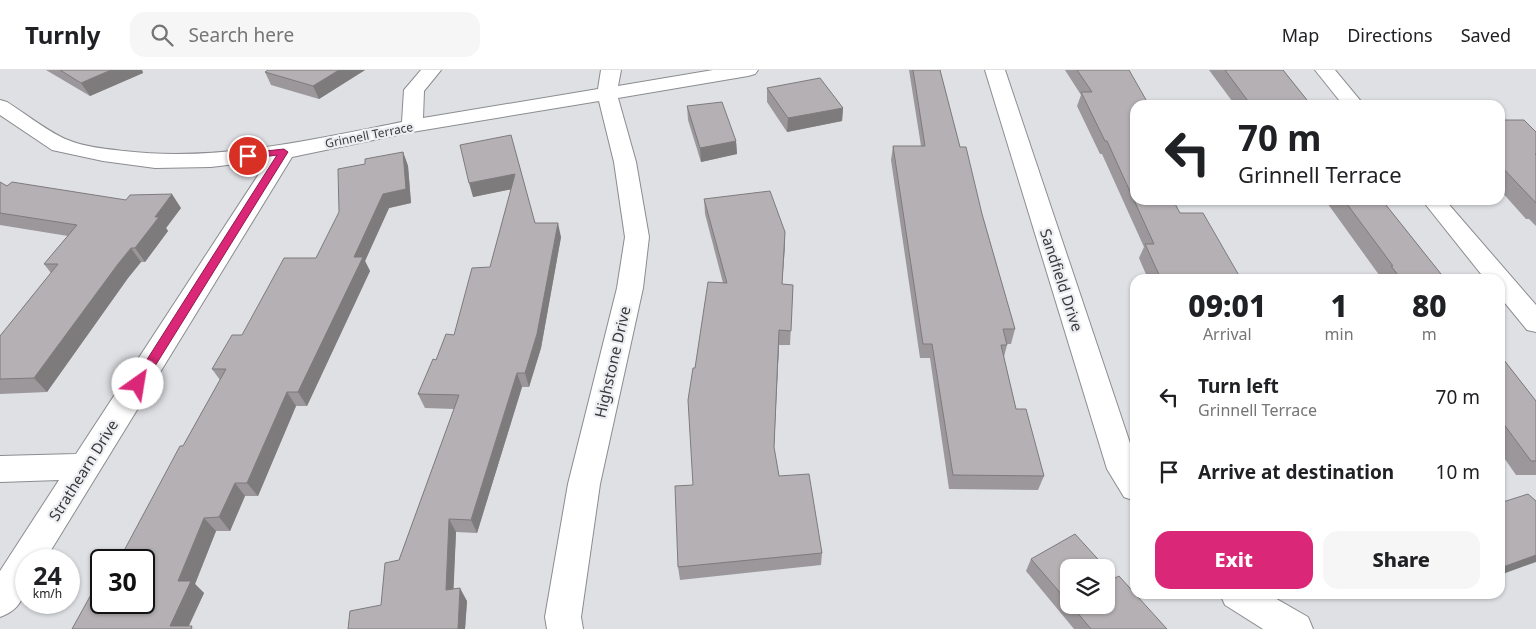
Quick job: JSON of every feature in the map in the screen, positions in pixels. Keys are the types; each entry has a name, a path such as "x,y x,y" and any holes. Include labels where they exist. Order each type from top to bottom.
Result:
{"street":[{"path":"412,126 414,90 432,70"},
{"name":"Grinnell Terrace","path":"0,106 60,145 103,155 155,160 212,160 284,152 609,83 748,70"},
{"name":"Sandfield Drive","path":"995,70 1123,468 1130,480"},
{"path":"1325,70 1350,100"},
{"name":"Highstone Drive","path":"565,629 563,616 584,484 630,288 637,238 625,162 609,83"},
{"name":"Strathearn Drive","path":"33,549 284,152"},
{"path":"1437,205 1496,274"},
{"path":"1505,285 1536,323"},
{"path":"0,469 86,466"},
{"name":"Strathearn Drive","path":"0,601 15,577"},
{"path":"1245,599 1295,629"}],"building":[{"path":"60,70 111,70 81,83"},
{"path":"268,70 339,70 313,86 265,72"},
{"path":"913,70 940,70 960,147 966,147 982,214 1015,329 1003,329 1007,345 1001,345 1016,409 1026,409 1044,476 953,475 932,344 923,344 893,146 925,146"},
{"path":"1077,70 1129,70 1146,100 1130,100 1130,191 1107,141 1105,141 1081,92 1092,92"},
{"path":"1225,70 1283,70 1307,100 1247,100"},
{"path":"820,78 843,108 788,118 767,88"},
{"path":"722,102 736,141 700,148 687,106"},
{"path":"1505,120 1524,120 1536,132 1536,203 1505,170"},
{"path":"511,135 535,223 558,223 537,334 525,373 517,373 471,520 449,519 446,590 460,588 458,629 348,629 350,611 381,605 385,563 399,560 459,395 418,394 433,359 436,360 446,334 454,335 472,268 490,267 515,174 469,183 460,145"},
{"path":"403,152 406,189 383,194 354,257 363,257 298,392 287,392 247,483 235,483 219,517 204,518 178,581 191,581 170,626 192,626 191,629 72,629 90,596 90,614 155,614 155,549 125,549 180,446 183,446 226,369 212,369 232,335 242,335 284,258 316,258 339,212 338,169 365,164 365,159"},
{"path":"0,182 7,186 12,182 126,200 130,195 172,194 155,217 159,217 135,248 131,248 118,264 34,378 0,379 0,336 58,264 44,264 77,225 0,213"},
{"path":"770,191 785,232 782,284 793,285 791,331 779,330 774,447 779,476 809,474 822,553 678,567 675,486 693,485 688,400 693,368 695,368 708,282 727,283 704,199"},
{"path":"1136,205 1176,205 1180,213 1203,213 1238,274 1159,274 1145,244 1154,244"},
{"path":"1348,205 1386,205 1441,274 1397,274 1391,266 1393,266"},
{"path":"1505,361 1536,401 1536,461 1531,461 1505,426"},
{"path":"1528,494 1536,501 1536,555 1505,566 1505,501"},
{"path":"1075,534 1098,559 1060,559 1060,593 1031,559"},
{"path":"1119,576 1130,588 1130,599 1140,599 1167,629 1091,629 1078,614 1115,614 1115,578"}],"route":[{"path":"138,384 284,152 248,156"}]}
